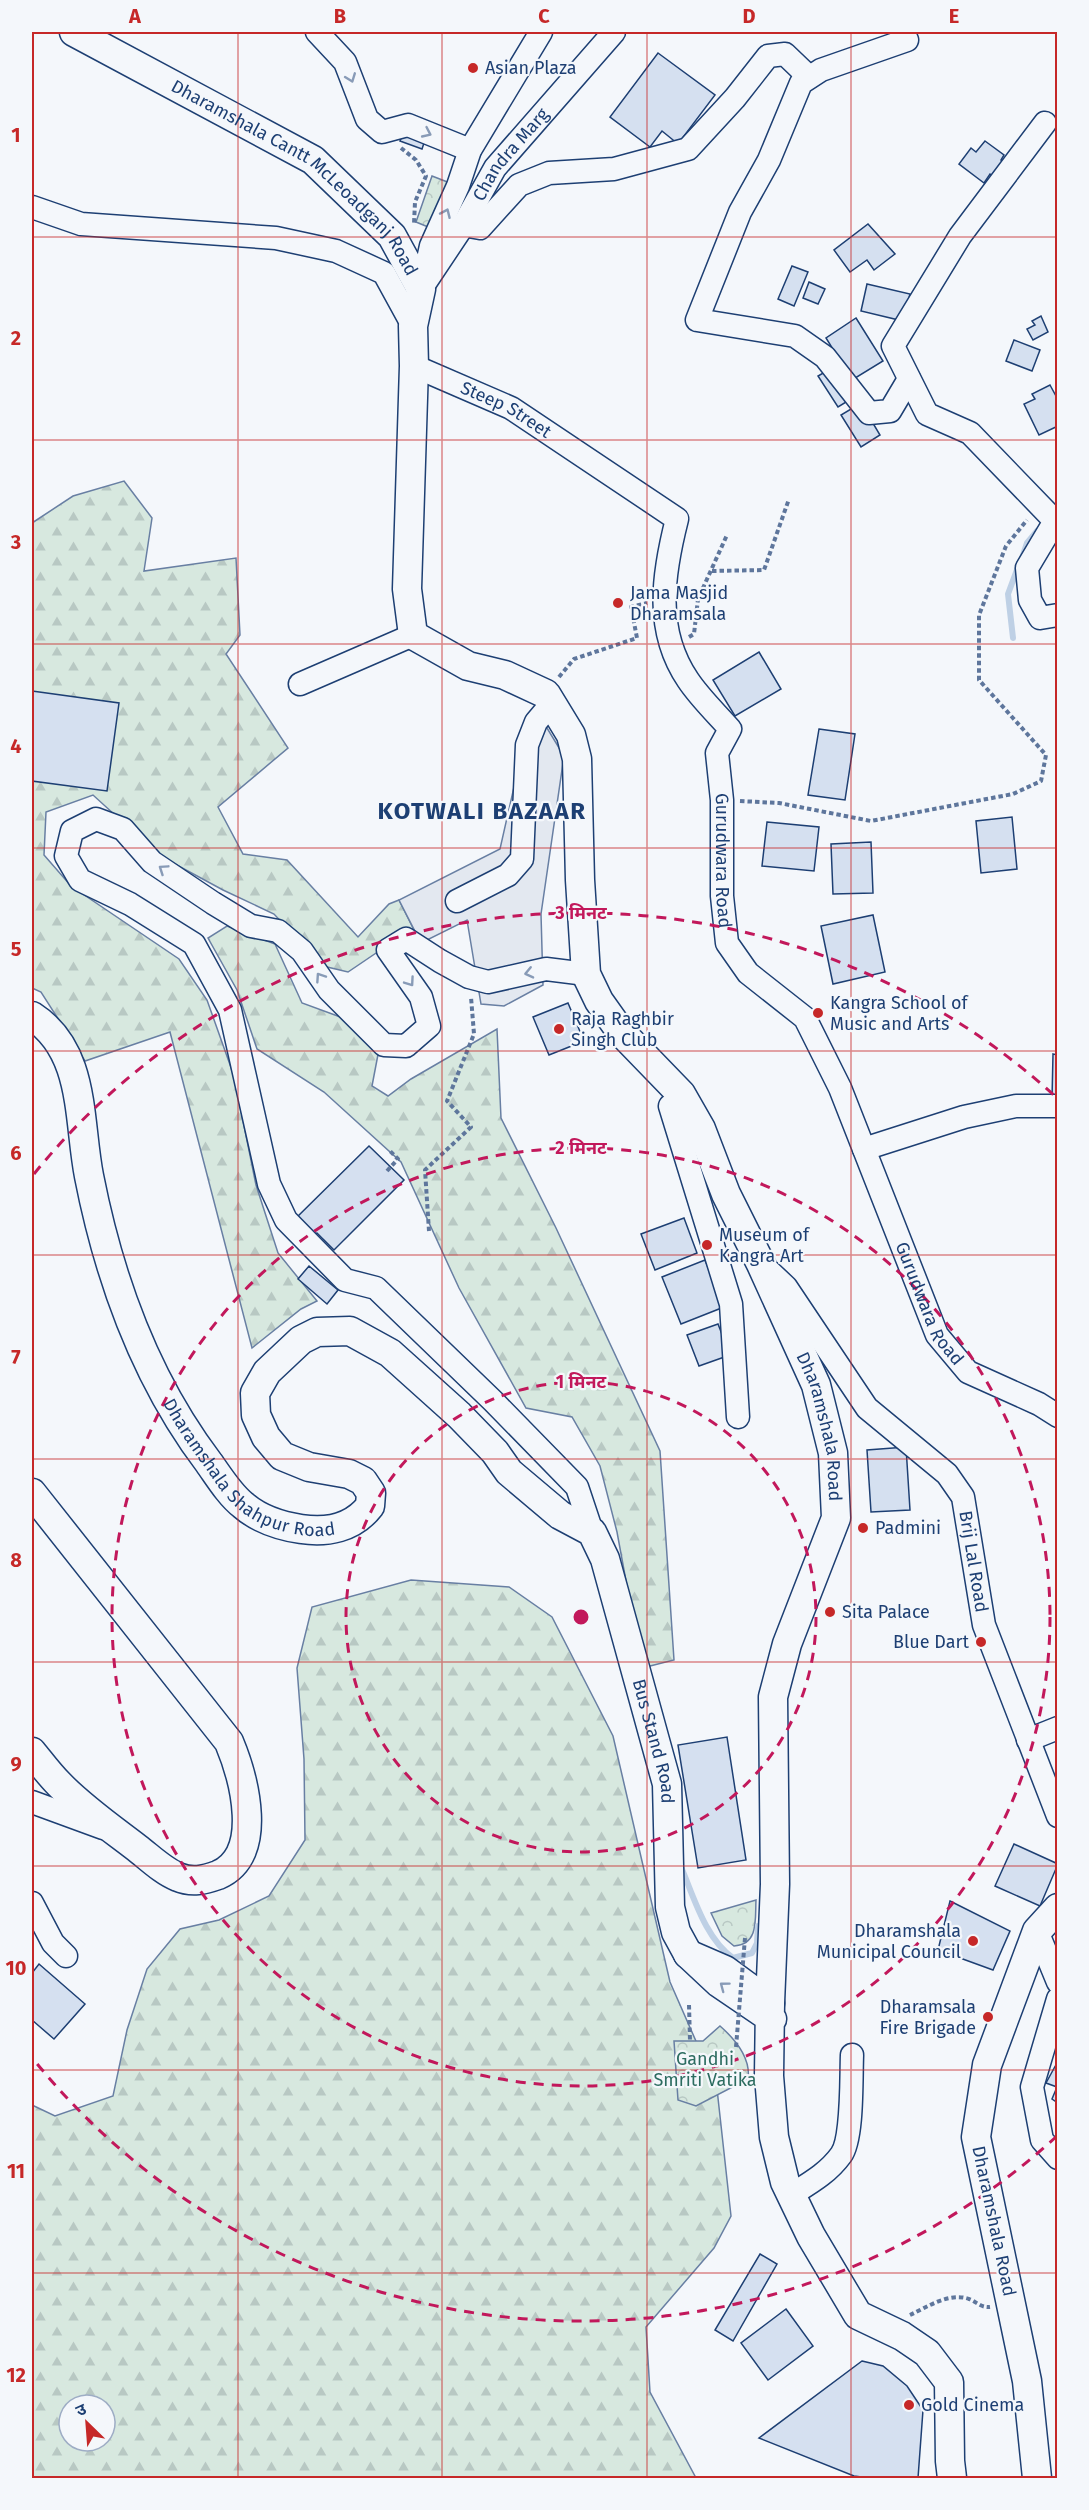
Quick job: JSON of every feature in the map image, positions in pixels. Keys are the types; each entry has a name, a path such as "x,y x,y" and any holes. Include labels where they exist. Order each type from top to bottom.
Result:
{"main road":[{"name":"Dharamshala Cantt McLeoadganj Road","path":"74,32 313,160 392,236 421,289 413,326 414,366 407,589 413,635"},
{"path":"413,635 468,666 505,675 549,698 571,735 576,759 579,880 586,974"},
{"name":"Dharamshala Road","path":"586,974 599,1001 621,1032 681,1094 701,1129 726,1194 761,1264 816,1385 833,1453 836,1518 787,1644 773,1697 775,1884 769,2076 774,2137 785,2182 791,2195 811,2236 858,2315 927,2353 949,2382 952,2478"},
{"name":"Dharamshala Shahpur Road","path":"32,1016 50,1030 66,1055 75,1084 89,1176 119,1295 165,1396 199,1450 242,1505 270,1521 315,1531 338,1528 353,1522 370,1506 371,1493 358,1478 337,1471 309,1467 282,1456 266,1437 256,1415 254,1404 255,1394 267,1372 301,1340 317,1332 350,1331 390,1353 459,1415 495,1452 509,1472 560,1515 592,1532"},
{"path":"32,1493 229,1742 238,1764 245,1800 246,1839 242,1854 232,1866 222,1873 192,1881 168,1872 60,1785 32,1752"},
{"name":"Bus Stand Road","path":"592,1532 605,1559 667,1784 670,1907 676,1932 688,1954 719,1983 771,2011"},
{"name":"Dharamshala Road","path":"1037,2478 1027,2381 976,2137 987,2065 1036,1931 1058,1908"}],"street":[{"path":"317,32 345,62 367,119 382,132 408,125 470,150"},
{"path":"421,289 431,246 458,186 470,150 541,32"},
{"name":"Chandra Marg","path":"421,289 460,229 495,168 615,32"},
{"path":"907,40 820,70 801,83 769,160 740,212 697,320 795,336 825,357 869,413 890,411 909,379"},
{"path":"460,229 464,225 480,228 519,185 549,173 614,169 688,149 735,98 768,56 785,54 809,77"},
{"path":"1045,123 960,236 893,346 927,414 970,433 1055,521 1027,568 1030,600 1040,618 1058,615"},
{"path":"32,207 81,224 276,238 336,250 384,273 413,326"},
{"name":"Steep Street","path":"414,366 511,408 593,461"},
{"name":"Gurudwara Road","path":"593,461 676,519 666,564 664,598 671,649 688,681 730,729 717,753 722,800 723,896 727,943 748,973 805,1018 840,1088 937,1335 968,1372 1039,1404 1058,1416"},
{"path":"300,684 413,635"},
{"path":"458,901 508,875 522,859 527,745 549,698"},
{"path":"586,974 546,969 488,982 469,977 440,962 406,939 388,950 421,998 429,1026 406,1046 384,1045 329,990 302,951 278,931 251,926 213,903 152,862 123,829 96,819 72,831 66,856 80,880 130,904 194,944 230,1010 269,1184 286,1220 345,1280 376,1288 493,1401 577,1487 592,1532"},
{"path":"864,1149 964,1117 1016,1106 1058,1106"},
{"path":"670,1107 731,1304 738,1417"},
{"name":"Brij Lal Road","path":"761,1264 786,1287 867,1408 947,1474 963,1497 984,1625 1058,1816"},
{"path":"1028,1740 1058,1728"},
{"path":"32,1803 119,1834"},
{"path":"32,1903 53,1943 66,1956"},
{"path":"1036,1931 1058,1982"},
{"path":"1058,1999 1032,2087 1042,2140 1058,2158"},
{"path":"791,2195 821,2176 843,2153 849,2134 852,2055"}],"path":[{"path":"382,132 416,160 426,176 415,202 413,220 422,238 431,246"},
{"path":"711,571 764,570 789,499"},
{"path":"722,800 779,803 871,821 1013,794 1041,781 1046,755 979,680 979,615 1006,546 1039,506"},
{"path":"671,649 694,634 698,599 727,535"},
{"path":"549,698 574,659 637,638 631,608 664,598"},
{"path":"429,1231 425,1170 471,1127 447,1101 474,1034 469,977"},
{"path":"387,1171 398,1159 389,1149"},
{"path":"736,2047 745,1938"},
{"path":"689,2006 690,2041"},
{"path":"887,2329 903,2318 937,2302 955,2297 968,2299 984,2308 1011,2305"}],"green space":[{"path":"432,176 450,183 433,229 416,222"},
{"path":"124,481 152,518 144,571 236,558 240,635 226,654 288,748 218,807 243,854 287,860 358,937 389,904 399,900 413,928 348,972 323,966 274,914 160,856 93,795 46,812 44,855 71,886 179,959 207,1000 234,1076 256,1185 278,1253 317,1301 301,1309 252,1348 170,1032 85,1061 41,992 32,988 32,523 73,496"},
{"path":"227,926 275,944 302,1003 343,1018 380,1044 372,1086 388,1096 411,1079 497,1029 501,1118 556,1228 660,1451 674,1660 642,1668 617,1532 600,1466 572,1417 526,1408 459,1288 401,1162 324,1092 257,1049 237,990 208,938"},
{"path":"411,1580 509,1587 552,1617 613,1736 670,1982 717,2089 731,2216 714,2248 646,2327 650,2392 696,2478 32,2478 32,2105 55,2116 113,2096 127,2030 147,1969 180,1929 219,1920 269,1896 305,1840 304,1759 297,1668 312,1607"},
{"path":"756,1900 752,1936 742,1945 734,1946 722,1936 711,1913"},
{"name":"Gandhi Smriti Vatika","path":"720,2026 732,2037 745,2057 748,2079 696,2106 678,2100 674,2041 703,2041"}],"shaded area":[{"path":"528,725 547,728 564,756 541,914 543,985 504,1006 481,1004 467,920 421,943 399,900 500,849"}],"building":[{"path":"658,53 715,95 678,144 662,131 650,147 610,117"},
{"path":"404,130 426,137 422,149 400,141"},
{"path":"985,141 1004,155 1001,160 1005,163 994,177 990,174 984,183 959,164 971,148 976,152"},
{"path":"868,224 895,254 874,270 867,260 850,272 834,250"},
{"path":"792,266 808,272 794,306 778,299"},
{"path":"809,282 825,289 818,304 803,298"},
{"path":"867,284 910,294 903,321 861,311"},
{"path":"1041,316 1048,332 1033,340 1027,329 1035,325 1032,321"},
{"path":"856,318 883,361 852,380 826,338"},
{"path":"1014,340 1040,350 1032,371 1006,361"},
{"path":"837,365 856,396 838,407 818,376"},
{"path":"1050,385 1056,396 1058,394 1058,426 1039,435 1024,404 1035,399 1032,394"},
{"path":"861,403 880,435 861,447 841,415"},
{"path":"759,652 781,689 735,716 713,680"},
{"path":"32,691 119,703 107,791 32,781"},
{"path":"819,729 855,734 845,800 808,795"},
{"path":"1012,817 1017,869 981,873 976,821"},
{"path":"767,822 819,827 814,871 762,866"},
{"path":"871,842 873,893 833,894 831,844"},
{"path":"873,915 885,972 833,984 821,926"},
{"name":"Raja Raghbir Singh Club","path":"568,1003 584,1041 549,1055 533,1017"},
{"path":"1053,1054 1058,1055 1058,1099 1052,1099"},
{"path":"369,1146 404,1180 334,1250 317,1233 308,1235 294,1220"},
{"path":"684,1218 697,1253 655,1270 641,1234"},
{"path":"705,1260 724,1307 681,1324 662,1277"},
{"path":"309,1266 338,1290 327,1304 298,1279"},
{"path":"718,1324 730,1355 699,1366 687,1335"},
{"path":"906,1447 910,1510 871,1512 867,1450"},
{"path":"727,1737 746,1860 698,1868 678,1745"},
{"path":"1014,1844 1058,1864 1040,1906 995,1886"},
{"name":"Dharamshala Municipal Council","path":"950,1901 1010,1931 993,1970 938,1950"},
{"path":"39,1964 85,2004 54,2039 32,2020 32,1973"},
{"path":"1058,2061 1058,2103 1052,2099 1057,2087 1046,2083"},
{"path":"760,2254 777,2264 733,2341 715,2330"},
{"path":"786,2309 813,2346 768,2380 741,2343"},
{"path":"862,2361 883,2366 907,2386 923,2410 918,2478 854,2476 759,2438"}],"waterway":[{"path":"1022,558 1027,543 1037,531"},
{"path":"1013,638 1008,594 1018,567"},
{"path":"681,1867 708,1928 723,1950 733,1958 752,1953 757,1943 758,1926"}],"place":[{"name":"Asian Plaza","path":"473,68"},
{"name":"Jama Masjid Dharamsala","path":"618,603"},
{"name":"Kangra School of Music and Arts","path":"818,1013"},
{"name":"Raja Raghbir Singh Club","path":"559,1029"},
{"name":"Museum of Kangra Art","path":"707,1245"},
{"name":"Padmini","path":"863,1528"},
{"name":"Sita Palace","path":"830,1612"},
{"name":"Blue Dart","path":"981,1642"},
{"name":"Dharamshala Municipal Council","path":"973,1941"},
{"name":"Dharamsala Fire Brigade","path":"988,2017"},
{"name":"Gold Cinema","path":"909,2405"}],"district":[{"name":"KOTWALI BAZAAR","path":"482,811"}]}
